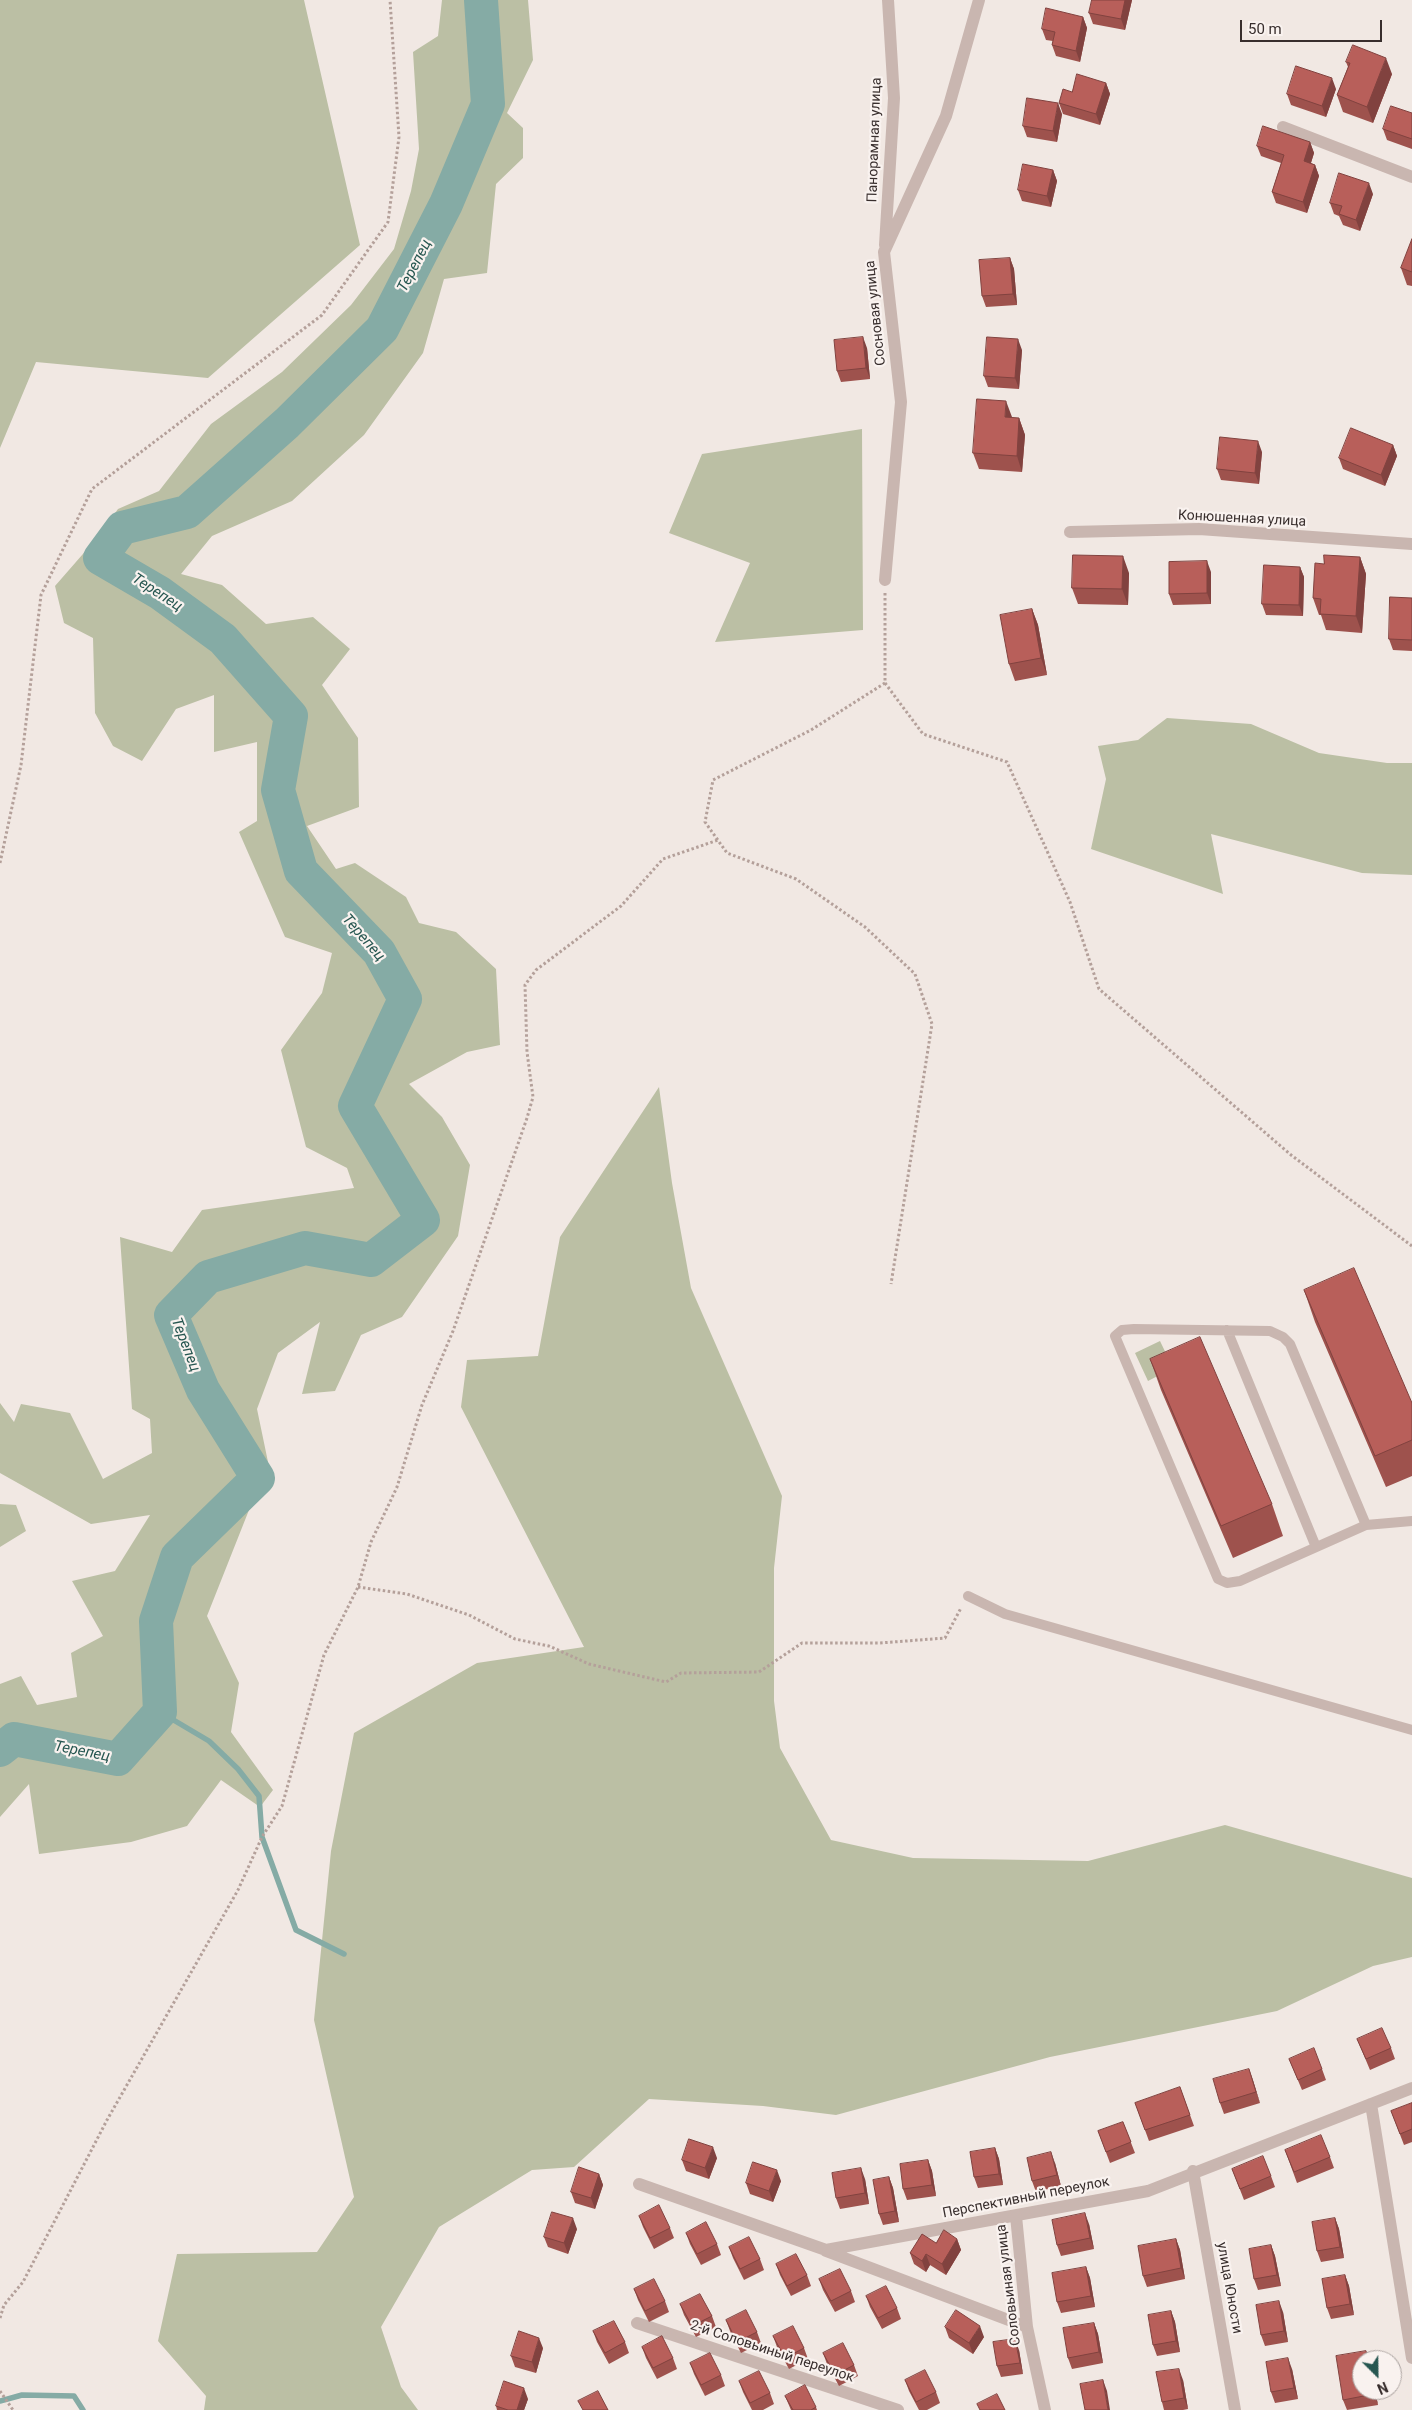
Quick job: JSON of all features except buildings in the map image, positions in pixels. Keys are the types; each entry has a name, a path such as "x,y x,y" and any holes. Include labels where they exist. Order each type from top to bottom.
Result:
{"street":[{"name":"Панорамная улица","path":"884,252 894,98 888,0"},
{"name":"Сосновая улица","path":"884,580 901,402 884,252 946,116 979,0"},
{"path":"1283,127 1412,178"},
{"name":"Конюшенная улица","path":"1070,532 1199,529 1412,544"},
{"name":"Перспективный переулок","path":"639,2184 826,2250 1148,2190 1412,2088"},
{"path":"1371,2104 1412,2358"},
{"name":"улица Юности","path":"1194,2171 1234,2410"},
{"name":"Соловьиная улица","path":"1016,2216 1027,2327 1045,2410"},
{"path":"826,2250 1027,2327"},
{"name":"2-й Соловьиный переулок","path":"637,2323 898,2410"}],"lane":[{"path":"1366,1525 1290,1344 1283,1337 1270,1331 1227,1330 1122,1330 1115,1336 1218,1579 1227,1583 1240,1582 1366,1525 1412,1521"},
{"path":"1227,1330 1316,1547"},
{"path":"968,1596 1005,1614 1412,1730"}],"path":[{"path":"0,864 21,765 41,595 92,489 322,315 388,222 399,137 390,0"},
{"path":"884,580 885,683 923,734 1007,762 1070,902 1099,989 1291,1155 1412,1246"},
{"path":"885,683 811,730 713,780 705,822 727,853 796,879 864,927 916,974 932,1024 891,1284"},
{"path":"0,2318 4,2305 23,2282 107,2120 238,1890 262,1837 282,1806 324,1655 358,1586 371,1542 397,1487 422,1405 453,1331 527,1118 533,1097 527,1052 525,985 536,970 548,959 621,906 663,859 718,840"},
{"path":"358,1586 406,1594 469,1616 514,1639 549,1646 589,1664 666,1682 681,1673 759,1672 802,1643 880,1644 945,1638 968,1596"},
{"path":"0,2391 13,2410"}],"green space":[{"path":"0,0 304,0 360,245 208,378 36,362 0,448"},
{"path":"442,0 528,0 533,60 507,113 523,128 523,158 496,184 487,273 444,279 423,353 364,435 292,501 212,536 181,574 222,585 266,624 313,617 350,649 322,685 358,738 359,807 307,826 336,869 355,863 406,897 419,923 456,932 496,969 500,1045 467,1052 409,1084 442,1117 470,1165 458,1236 402,1317 361,1335 335,1391 302,1394 320,1322 278,1353 257,1409 268,1462 207,1616 239,1683 231,1732 273,1790 260,1807 221,1780 187,1826 131,1842 39,1854 29,1784 0,1817 0,1684 21,1676 37,1705 77,1697 71,1653 103,1636 72,1581 115,1571 150,1515 91,1524 0,1473 0,1403 14,1422 21,1404 70,1413 103,1479 152,1453 150,1419 132,1409 120,1237 172,1252 202,1210 354,1188 347,1168 306,1147 281,1050 322,993 332,953 285,937 239,832 257,821 257,742 214,752 214,695 176,709 142,761 113,746 95,713 93,638 64,623 55,586 96,539 118,509 159,491 211,424 282,372 351,305 394,249 411,191 419,149 413,52 438,36"},
{"path":"862,429 863,630 715,642 750,563 669,533 702,454"},
{"path":"1167,718 1251,724 1319,753 1387,763 1412,763 1412,875 1362,873 1211,834 1223,894 1091,849 1106,779 1098,746 1138,740"},
{"path":"659,1087 672,1183 691,1288 782,1496 774,1568 774,1701 780,1748 831,1840 913,1858 1088,1861 1225,1825 1412,1878 1412,1957 1373,1966 1277,2011 1050,2057 836,2115 763,2106 649,2099 574,2167 532,2170 439,2227 381,2327 401,2387 418,2410 204,2410 206,2396 158,2341 177,2254 317,2252 354,2197 314,2020 331,1851 354,1733 477,1663 584,1647 461,1407 467,1360 538,1356 560,1237"},
{"path":"1160,1341 1173,1368 1148,1381 1135,1353"},
{"path":"0,1504 16,1505 26,1531 0,1547"}],"waterway":[{"name":"Терепец","path":"0,1750 14,1739 118,1759 160,1712 156,1621 177,1557 258,1478 203,1390 171,1315 208,1277 305,1248 371,1260 423,1220 355,1106 405,999 379,952 301,871 278,790 291,716 223,639 160,593 100,558 122,528 187,512 287,423 382,329 446,204 488,104 481,0"},
{"path":"160,1712 209,1741 238,1769 259,1796 262,1837 296,1930 344,1954"},
{"path":"0,2401 22,2395 74,2396 83,2410"}]}
